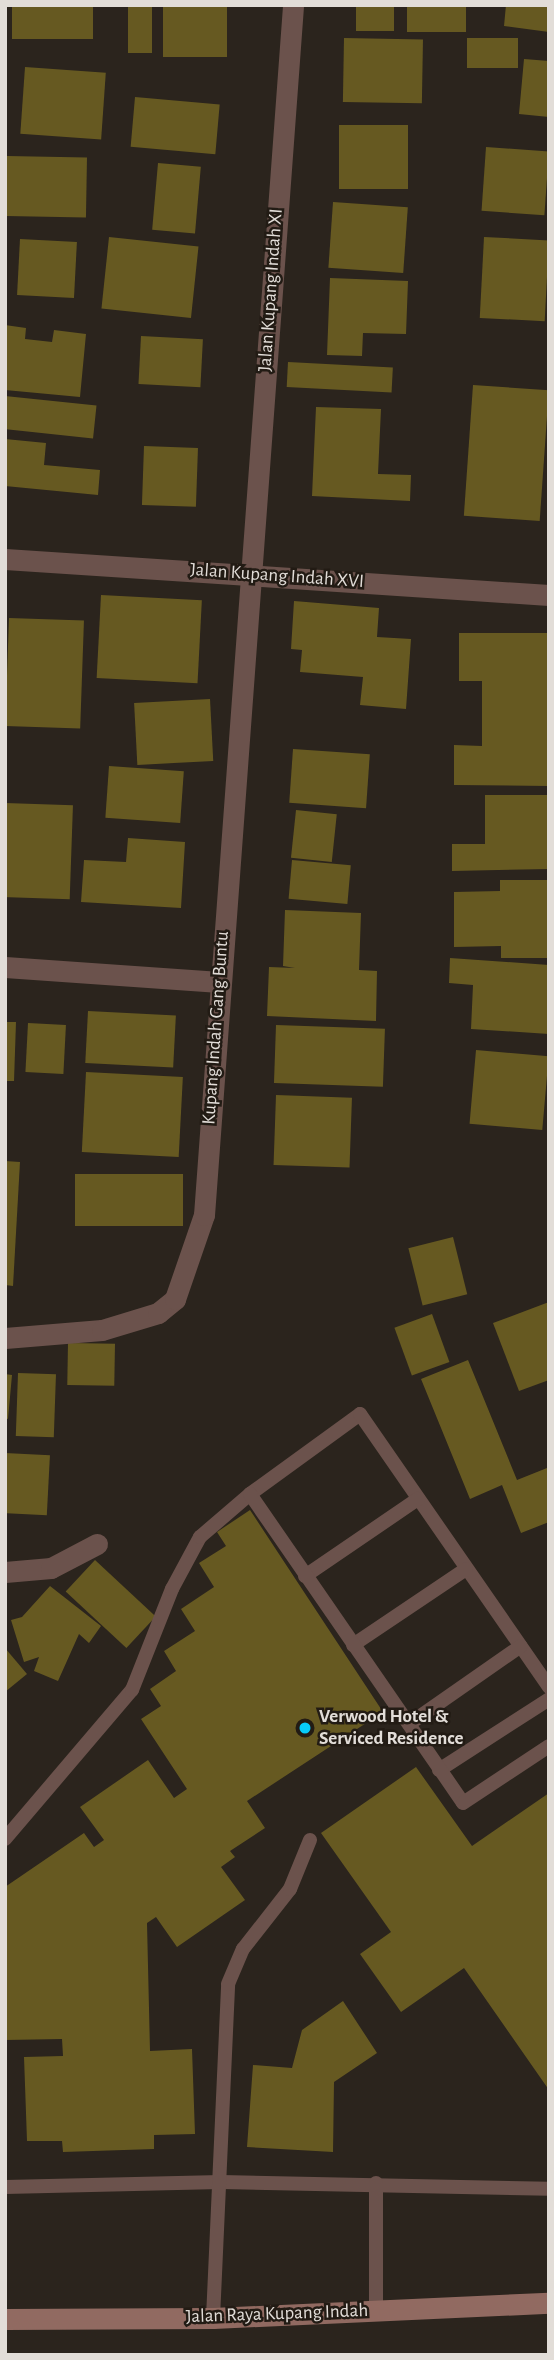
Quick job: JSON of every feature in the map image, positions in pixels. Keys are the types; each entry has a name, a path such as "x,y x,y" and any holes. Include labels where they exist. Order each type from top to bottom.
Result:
{"street":[{"name":"Jalan Kupang Indah XI","path":"250,575 293,5"},
{"name":"Jalan Kupang Indah XVI","path":"5,559 456,586 549,595"},
{"name":"Kupang Indah Gang Buntu","path":"5,1338 102,1330 158,1313 175,1299 204,1216 250,575"},
{"path":"5,967 219,982"},
{"path":"5,1572 51,1568 97,1544"},
{"name":"Jalan Raya Kupang Indah","path":"5,2319 213,2318 549,2303"}],"lane":[{"path":"5,1839 132,1690 172,1588 200,1537 250,1494 359,1414 549,1687"},
{"path":"250,1494 463,1803 549,1746"},
{"path":"305,1576 418,1499"},
{"path":"353,1645 466,1569"},
{"path":"409,1724 521,1646"},
{"path":"439,1770 549,1699"},
{"path":"213,2318 228,1984 243,1949 290,1889 310,1840"},
{"path":"5,2187 221,2182 376,2183 549,2189"},
{"path":"376,2183 376,2311"}],"building":[{"path":"12,5 93,5 93,39 12,39"},
{"path":"128,5 152,5 152,53 128,53"},
{"path":"163,5 227,5 227,57 163,57"},
{"path":"356,5 394,5 394,31 356,31"},
{"path":"407,5 466,5 466,32 407,32"},
{"path":"506,5 549,5 549,32 504,26"},
{"path":"344,38 423,39 422,103 343,102"},
{"path":"467,38 518,38 518,68 467,68"},
{"path":"524,59 549,61 549,117 519,114"},
{"path":"25,67 106,73 101,139 20,134"},
{"path":"135,97 220,104 215,154 131,147"},
{"path":"339,125 408,125 408,189 339,189"},
{"path":"486,147 549,151 544,215 482,211"},
{"path":"7,156 87,157 86,217 6,216"},
{"path":"158,163 201,167 195,233 152,230"},
{"path":"333,202 408,207 403,273 328,268"},
{"path":"109,237 199,246 191,318 101,309"},
{"path":"484,237 549,240 545,321 480,318"},
{"path":"20,239 77,242 74,298 17,295"},
{"path":"330,278 408,281 406,334 363,333 362,356 327,355"},
{"path":"5,325 26,328 25,339 52,342 54,330 86,334 80,397 5,390"},
{"path":"141,336 203,339 200,387 138,384"},
{"path":"288,362 393,367 392,392 287,387"},
{"path":"473,385 549,390 540,521 464,516"},
{"path":"5,396 96,406 93,438 5,429"},
{"path":"316,407 381,409 378,474 411,475 410,501 312,496"},
{"path":"5,439 46,443 44,465 100,470 98,495 5,486"},
{"path":"144,446 198,448 196,507 142,505"},
{"path":"101,595 202,600 198,683 97,678"},
{"path":"294,601 379,608 377,637 411,639 406,709 360,705 363,677 300,672 302,650 291,649"},
{"path":"9,618 84,621 80,729 5,726"},
{"path":"459,633 549,633 549,786 454,785 454,745 482,746 482,681 459,681"},
{"path":"210,699 213,761 137,765 134,703"},
{"path":"293,749 370,754 366,808 289,803"},
{"path":"109,766 184,771 180,823 105,818"},
{"path":"485,795 549,795 549,869 452,871 452,844 485,844"},
{"path":"5,803 73,805 70,899 5,897"},
{"path":"296,810 337,814 332,862 291,858"},
{"path":"128,838 185,842 181,908 81,902 84,860 126,862"},
{"path":"292,860 351,865 347,904 289,899"},
{"path":"500,880 549,880 549,958 501,958 501,946 454,947 454,892 500,891"},
{"path":"285,910 361,913 359,970 377,971 376,1021 267,1016 269,967 295,968 283,966"},
{"path":"450,958 549,965 549,1034 471,1029 473,985 449,983"},
{"path":"88,1011 176,1016 173,1068 85,1063"},
{"path":"5,1022 16,1022 14,1081 5,1081"},
{"path":"28,1023 66,1025 63,1074 25,1072"},
{"path":"276,1025 385,1029 383,1087 274,1083"},
{"path":"476,1050 549,1056 542,1130 470,1124"},
{"path":"86,1072 183,1077 179,1157 82,1152"},
{"path":"276,1095 352,1098 350,1168 274,1165"},
{"path":"5,1161 20,1162 13,1286 5,1285"},
{"path":"75,1174 183,1174 183,1226 75,1226"},
{"path":"453,1237 467,1294 423,1305 408,1248"},
{"path":"549,1302 549,1380 519,1391 493,1323"},
{"path":"432,1314 449,1362 412,1376 394,1328"},
{"path":"68,1343 115,1344 114,1386 67,1385"},
{"path":"468,1360 517,1480 547,1468 549,1522 521,1533 502,1485 470,1499 421,1379"},
{"path":"18,1373 56,1374 54,1437 16,1436"},
{"path":"5,1374 12,1375 8,1419 5,1418"},
{"path":"5,1453 50,1455 47,1515 5,1513"},
{"path":"250,1510 383,1712 247,1801 265,1828 230,1851 235,1857 221,1867 245,1900 177,1947 156,1917 147,1923 150,2051 192,2049 195,2134 154,2135 154,2149 63,2152 62,2141 27,2141 24,2057 63,2056 62,2039 5,2040 5,1887 84,1833 94,1847 104,1840 80,1807 148,1760 174,1798 187,1789 141,1719 161,1706 150,1689 176,1671 164,1651 195,1631 181,1609 214,1587 199,1563 226,1546 217,1532"},
{"path":"95,1560 156,1617 126,1648 66,1591"},
{"path":"50,1586 101,1626 89,1643 79,1634 58,1681 34,1671 39,1657 24,1662 11,1620 22,1617"},
{"path":"5,1648 27,1674 5,1692"},
{"path":"416,1767 472,1846 549,1793 549,2090 464,1968 401,2012 360,1954 391,1932 321,1833"},
{"path":"343,2001 377,2053 334,2082 333,2152 247,2147 253,2065 292,2068 302,2030"}],"place":[{"name":"Verwood Hotel & Serviced Residence","path":"305,1728"}]}
